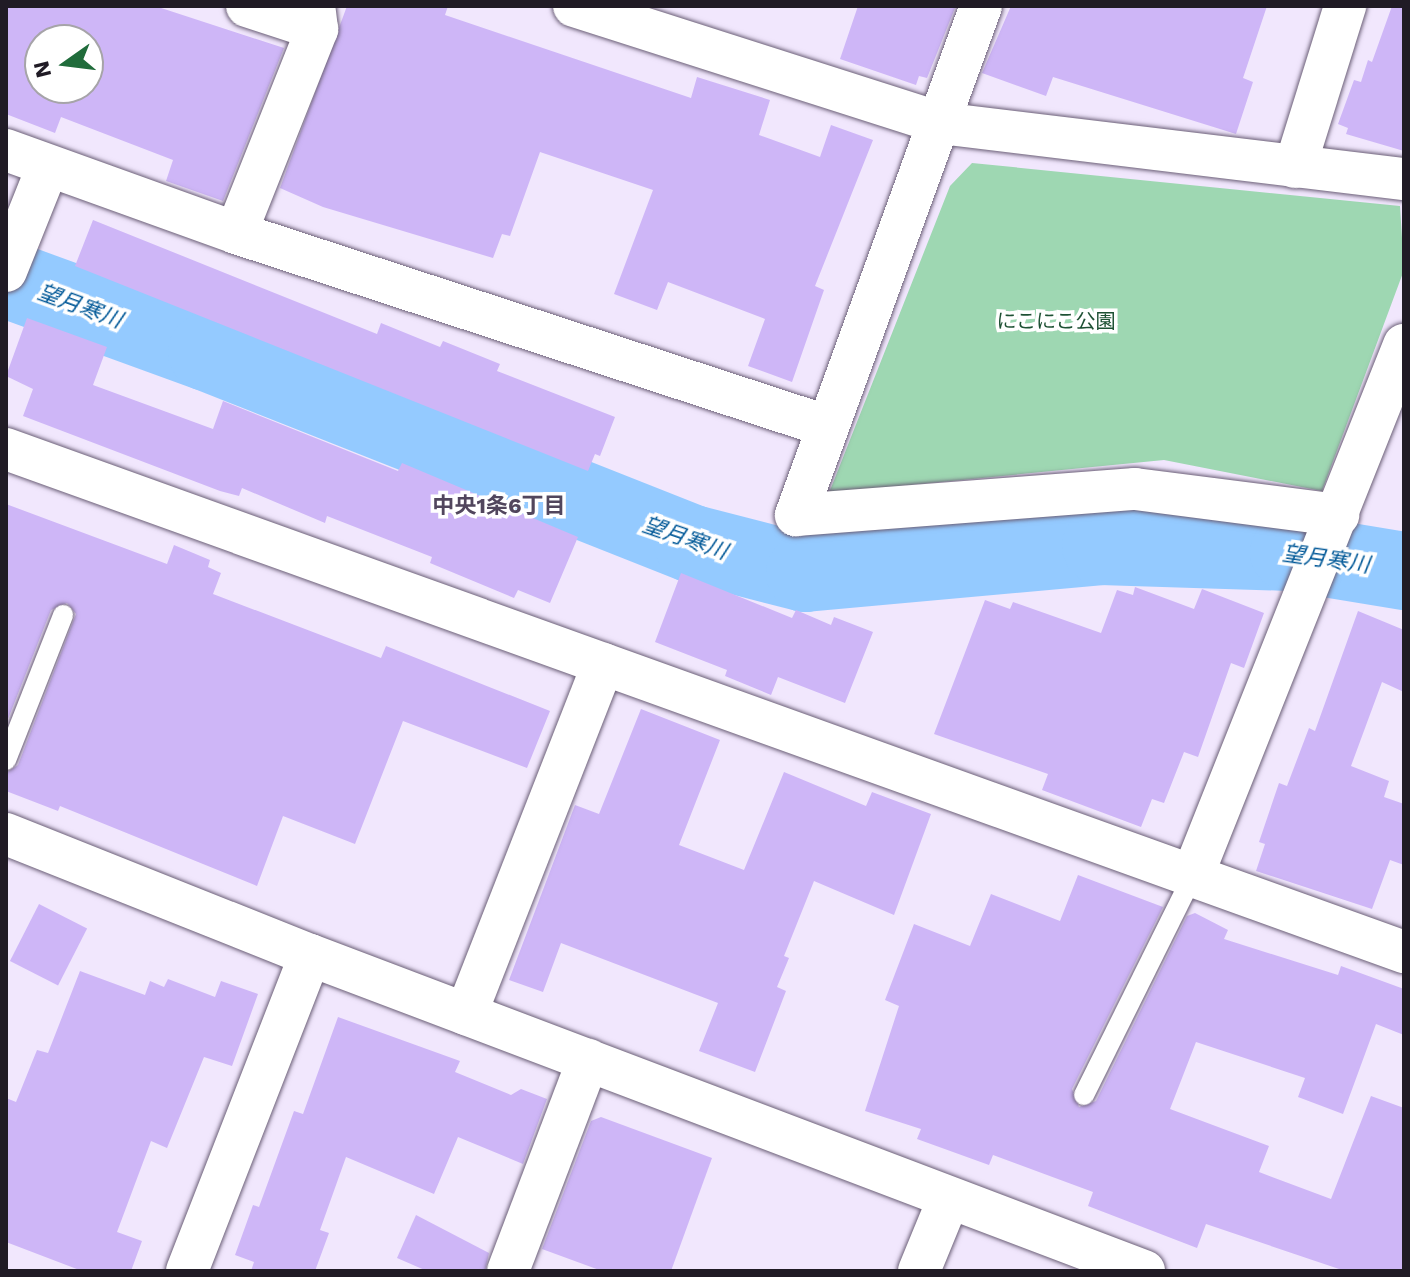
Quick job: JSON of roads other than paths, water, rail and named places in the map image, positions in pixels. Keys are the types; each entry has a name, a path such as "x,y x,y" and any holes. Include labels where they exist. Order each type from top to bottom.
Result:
{"street":[{"path":"236,233 315,17 247,6"},
{"path":"981,6 796,515 1135,489 1332,526"},
{"path":"1295,167 1345,6"},
{"path":"592,9 940,123 1404,179"},
{"path":"6,150 236,233 826,426"},
{"path":"9,265 48,166"},
{"path":"1192,877 1404,345"},
{"path":"6,449 1404,952"},
{"path":"466,1014 603,664"},
{"path":"7,839 1144,1271"},
{"path":"187,1271 310,955"},
{"path":"508,1271 588,1060"},
{"path":"919,1271 949,1198"}],"lane":[{"path":"6,760 63,615"},
{"path":"1084,1095 1192,877"}],"waterway":[{"name":"望月寒川","path":"6,279 207,352 693,544 805,573 1101,546 1289,552 1404,571"}],"district":[{"name":"中央1条6丁目","path":"499,506"}],"park label":[{"name":"にこにこ公園","path":"1056,321"}]}
